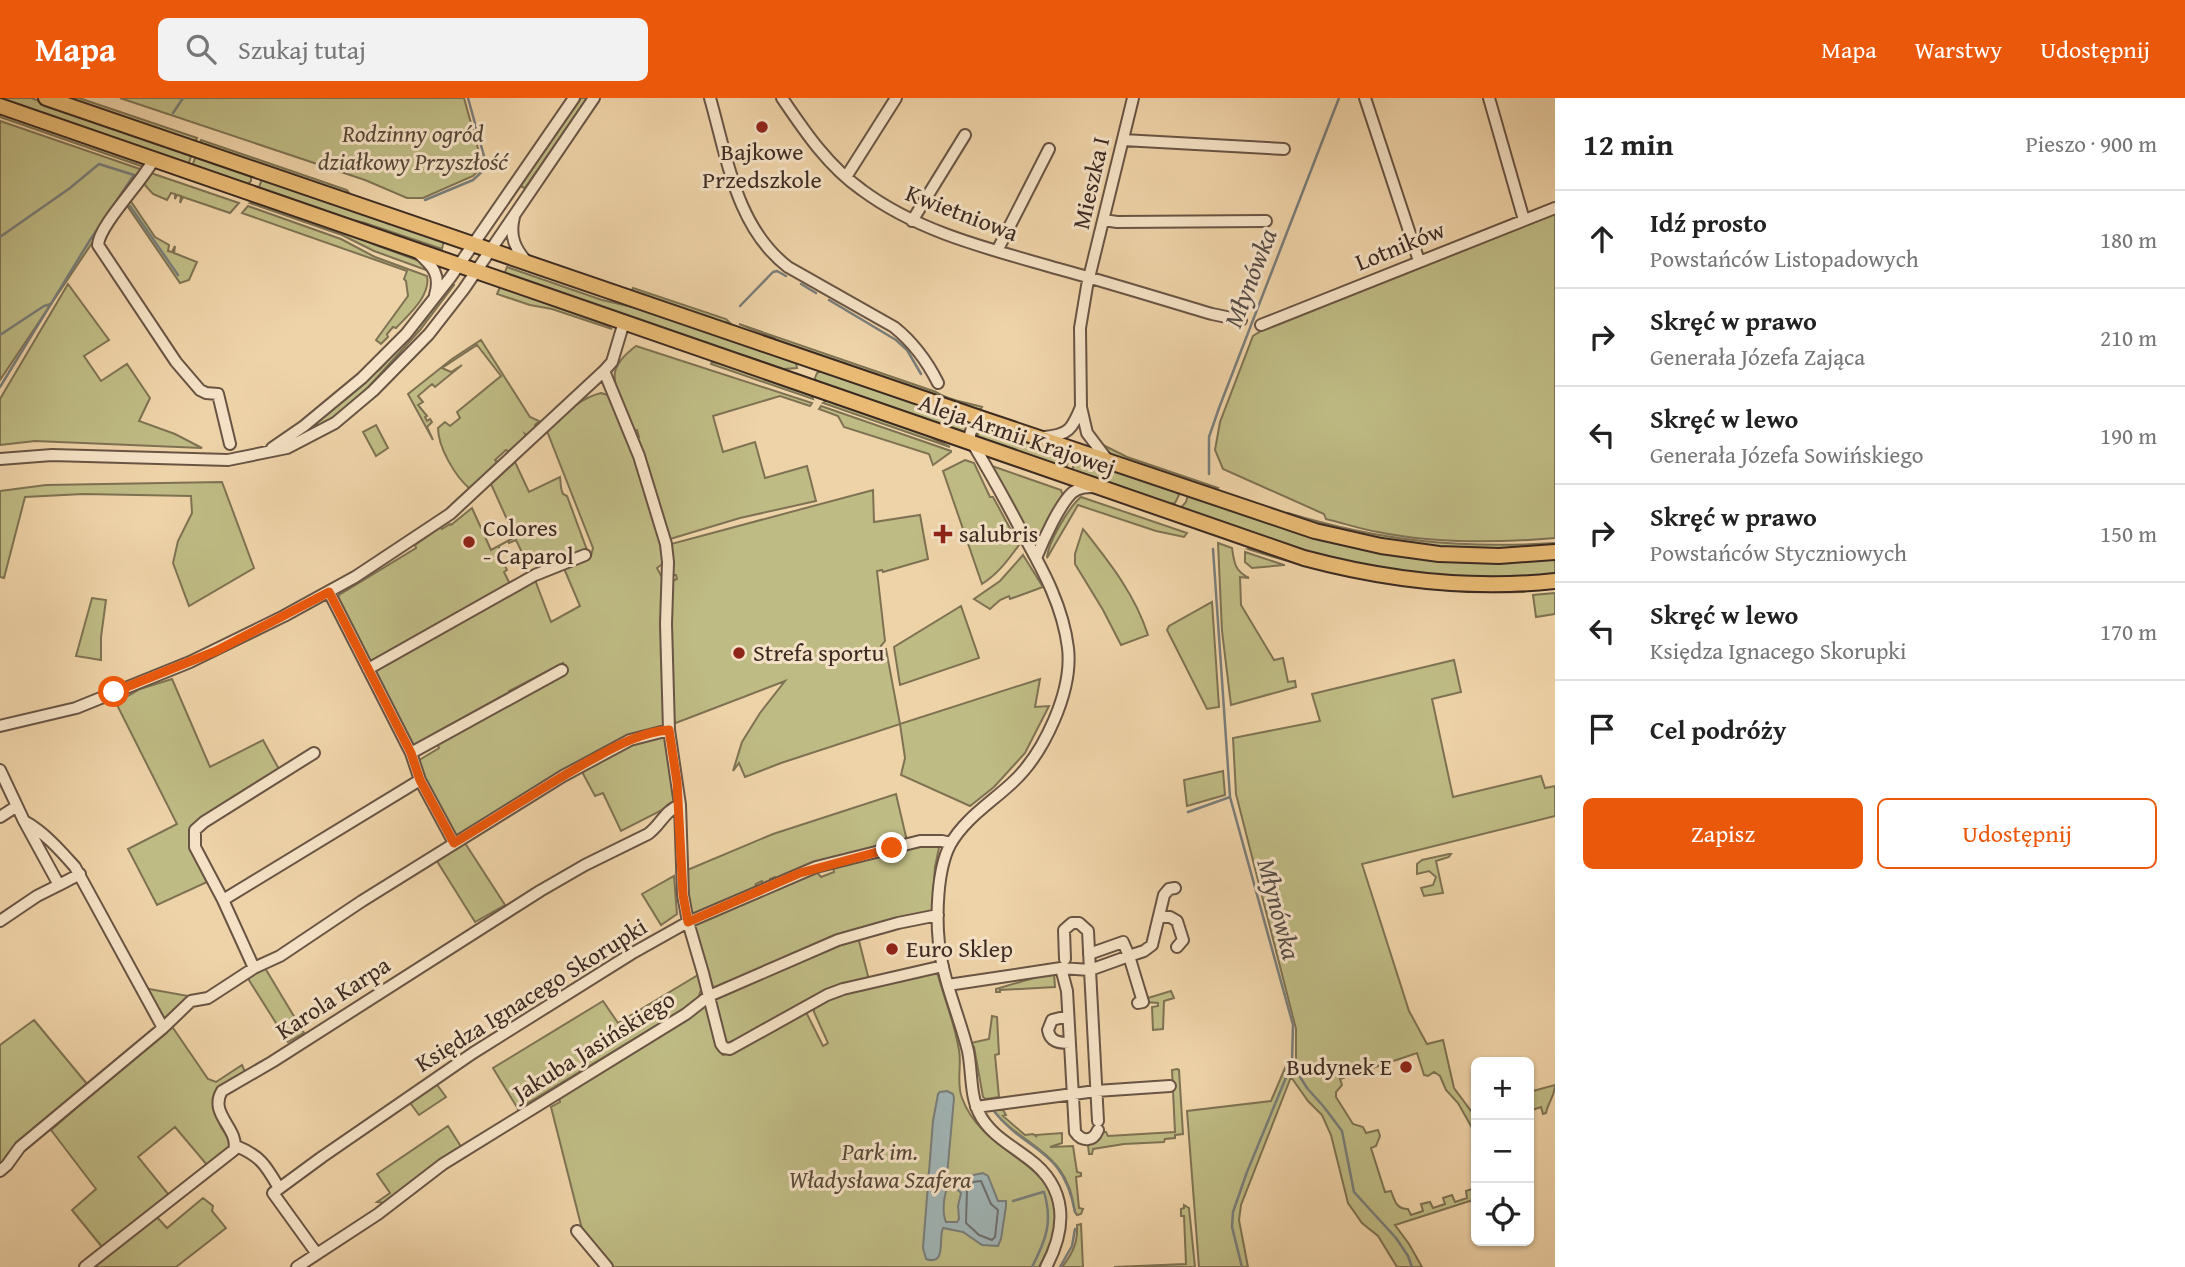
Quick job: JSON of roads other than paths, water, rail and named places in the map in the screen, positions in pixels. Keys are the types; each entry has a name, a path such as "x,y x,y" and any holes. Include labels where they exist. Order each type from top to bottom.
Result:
{"main road":[{"name":"Aleja Armii Krajowej","path":"46,98 1315,531 1381,546 1469,555 1555,552"},
{"name":"Aleja Armii Krajowej","path":"0,106 1304,558 1363,572 1461,584 1555,581"},
{"path":"248,192 258,183 254,170"},
{"path":"801,384 809,360"},
{"path":"1167,511 1175,509 1182,501 1184,494 1177,485"}],"street":[{"path":"265,453 304,426 378,363 406,334 459,264 574,98"},
{"path":"0,458 52,455 219,461 245,458 299,444 349,414 429,334 477,270 594,98"},
{"path":"710,98 731,179 761,239 788,267 906,336 926,360 938,383"},
{"name":"Kwietniowa","path":"782,98 819,150 846,177 867,194 912,221 953,238 1089,278"},
{"path":"846,177 896,98"},
{"name":"Mieszka I","path":"1109,461 1087,433 1081,407 1080,328 1089,278 1133,98"},
{"path":"1365,98 1419,261"},
{"path":"1489,98 1524,220"},
{"path":"912,221 965,135"},
{"path":"1122,140 1284,149"},
{"path":"997,251 1049,149"},
{"path":"154,159 113,216 98,240 98,246 176,362 200,390 218,394 230,443"},
{"path":"519,179 519,191 523,193 530,190"},
{"path":"518,208 513,221 513,239 520,254 529,264"},
{"name":"Lotników","path":"1261,324 1555,208"},
{"path":"1104,220 1266,221"},
{"path":"410,247 433,266 436,272 438,283 434,299"},
{"path":"1089,278 1241,320"},
{"path":"0,726 76,708 216,651 329,592 442,520 604,372 612,362 624,322"},
{"path":"604,372 639,456 666,544 669,730 680,805 683,895 721,1044 730,1049 827,995 843,989 943,966"},
{"path":"1039,438 1067,432 1081,407"},
{"path":"992,422 974,426 970,435 1049,583 1065,632 1069,671 1065,690 1043,740 1026,768 967,824 951,843 942,873 938,915 939,941 943,966 968,1052 976,1107 987,1126 1036,1164 1055,1191 1061,1224 1055,1249 1046,1267"},
{"path":"1036,558 1068,498 1081,488 1097,488"},
{"path":"368,669 535,575 585,555"},
{"path":"329,592 411,753 420,780 454,843"},
{"path":"411,753 562,670"},
{"path":"0,1171 20,1147 163,1028 191,1001 208,998 254,968 279,956 454,843 607,751 647,734 669,730"},
{"path":"254,968 195,847 195,830 314,753"},
{"path":"0,770 59,886"},
{"path":"223,900 420,780"},
{"name":"Karola Karpa","path":"236,1146 219,1111 218,1100 222,1091 540,891 648,834 672,808 680,805"},
{"path":"0,817 17,806"},
{"path":"24,821 57,847 80,874 163,1028"},
{"name":"Księdza Ignacego Skorupki","path":"276,1191 473,1053 621,960 688,922 816,867 920,841 951,843"},
{"path":"0,921 37,896 80,874"},
{"path":"948,985 1063,963 1090,970 1144,951 1152,946 1166,892 1174,888"},
{"name":"Jakuba Jasińskiego","path":"298,1267 378,1214 443,1164 686,1014 709,996 852,935 938,915"},
{"path":"1159,916 1177,921 1183,940 1177,947"},
{"path":"1072,923 1080,923 1087,931 1089,954 1098,1126 1095,1136 1082,1139 1074,1127 1067,991 1063,963 1066,927 1072,923"},
{"path":"1089,954 1136,938"},
{"path":"1124,942 1143,1002 1139,1003"},
{"path":"1068,1017 1052,1020 1048,1030 1050,1037 1056,1042 1070,1043"},
{"path":"976,1107 1096,1090 1170,1086"},
{"path":"85,1267 232,1153 236,1146 261,1159 276,1191 317,1254"},
{"path":"577,1231 607,1267"}],"water":[{"path":"947,1091 953,1094 954,1098 947,1176 950,1180 964,1181 969,1176 983,1173 988,1176 998,1201 1006,1201 1006,1206 998,1246 982,1245 963,1232 943,1228 939,1255 933,1260 926,1259 923,1248 933,1121 940,1092","holes":["950,1185 961,1193 959,1219 957,1222 946,1222 945,1197"]}],"waterway":[{"path":"173,113 183,98"},
{"path":"425,200 473,180 487,167 468,98"},
{"name":"Młynówka","path":"1209,474 1209,437 1219,408 1339,98"},
{"path":"0,237 70,188 99,164 134,175 90,240 0,387"},
{"path":"130,206 178,275"},
{"path":"740,306 773,272 777,271 786,276"},
{"path":"801,284 816,293"},
{"path":"829,300 896,340 907,350 921,374"},
{"path":"0,335 51,304"},
{"name":"Młynówka","path":"1213,549 1230,797 1293,1025 1292,1063 1233,1212 1232,1227 1242,1267"},
{"path":"1188,812 1230,797"},
{"path":"1292,1064 1307,1088 1342,1131 1354,1192 1396,1238 1412,1267"},
{"path":"993,1110 1018,1135 1053,1162 1062,1174 1075,1212"},
{"path":"1013,1201 1043,1192"},
{"path":"1032,1267 1047,1231 1048,1213 1044,1192"},
{"path":"1060,1267 1072,1246 1075,1229"}],"place":[{"name":"Bajkowe Przedszkole","path":"762,127"},
{"name":"salubris","path":"943,534"},
{"name":"Colores - Caparol","path":"469,542"},
{"name":"Strefa sportu","path":"739,653"},
{"name":"Euro Sklep","path":"892,949"},
{"name":"Budynek E","path":"1406,1067"}],"park label":[{"name":"Rodzinny ogród działkowy Przyszłość","path":"413,148"},
{"name":"Park im. Władysława Szafera","path":"880,1166"}]}
